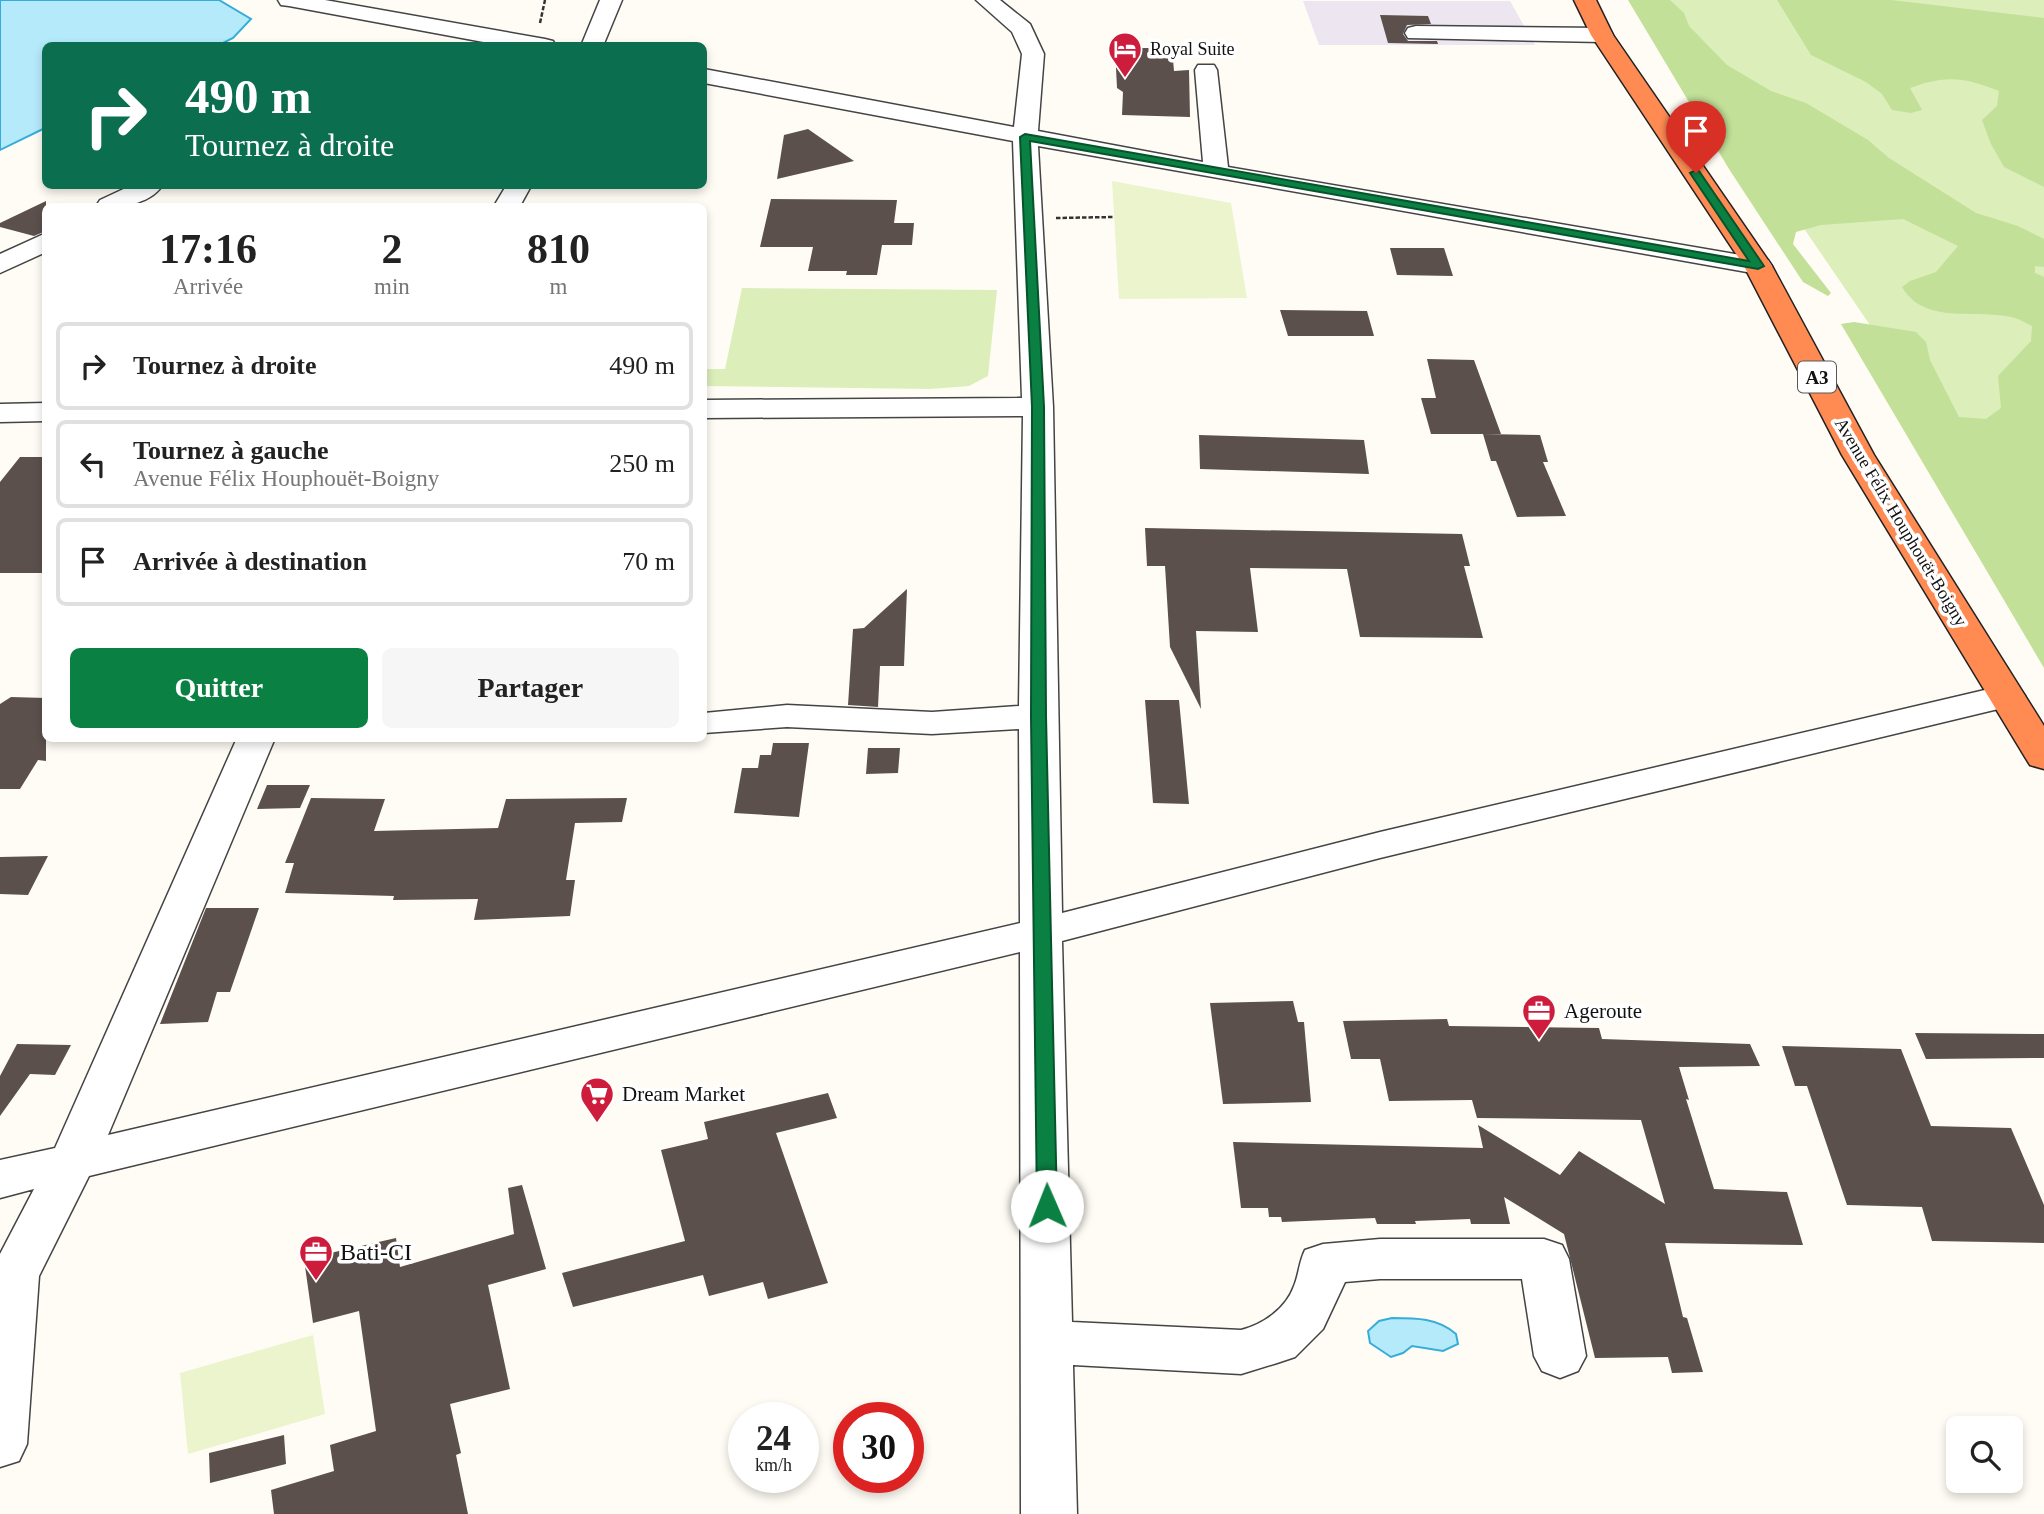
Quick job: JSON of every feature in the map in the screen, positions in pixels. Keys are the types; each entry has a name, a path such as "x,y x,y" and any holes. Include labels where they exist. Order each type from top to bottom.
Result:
{"highway":[{"name":"Avenue Félix Houphouët-Boigny","path":"1585,0 1602,35 1758,266 1858,455 2044,757"}],"street":[{"path":"289,0 523,42"},
{"path":"594,42 611,0"},
{"path":"987,0 1009,15 1022,29 1033,54 1025,137 1038,407 1038,716 1049,1342 1049,1514"},
{"path":"431,42 458,30"},
{"path":"1416,33 1602,35"},
{"path":"1206,70 1216,172"},
{"path":"707,77 1216,172 1758,266"},
{"path":"115,203 143,189"},
{"path":"0,265 42,243"},
{"path":"707,409 1038,407"},
{"path":"0,413 42,412"},
{"path":"0,1179 1043,932 1380,845 2006,696"},
{"path":"708,723 787,716 932,723 1038,716"},
{"path":"0,1444 14,1276 73,1161 254,742"},
{"path":"1049,1342 1241,1352 1277,1342 1305,1314 1319,1289 1323,1264 1380,1259 1544,1259 1560,1356"}],"path":[{"path":"1029,218 1114,217"}],"shaded area":[{"path":"1303,1 1510,1 1535,45 1319,45"}],"green space":[{"path":"1628,0 1670,0 1684,13 1689,26 1727,65 1771,91 1806,103 1868,140 1889,158 1976,213 2018,226 2044,239 2044,267 2035,266 2035,273 2044,277 2044,668 1841,324 1854,322 1916,332 1926,342 1930,360 1959,417 1986,419 2001,408 1998,376 2031,341 2032,326 2011,317 1937,311 1923,307 1912,299 1902,287 1910,281 1936,272 1958,246 1903,219 1821,225 1796,232 1793,244 1831,293 1828,296 1803,282 1729,169"},
{"path":"1648,0 2044,0 2044,580"},
{"path":"1777,0 1891,0 2044,18 2044,187 2004,167 1991,144 1982,120 1997,106 1999,91 1965,80 1934,81 1910,88 1922,110 1911,113 1892,110 1882,94 1866,82 1811,55"},
{"path":"1112,181 1231,203 1247,298 1119,299"},
{"path":"742,288 997,290 988,376 969,386 930,389 707,386 707,369 725,369"},
{"path":"313,1335 325,1414 188,1454 180,1373"}],"water":[{"path":"0,0 219,0 251,19 233,38 225,42 42,42 42,129 0,150"},
{"path":"1392,1318 1418,1319 1442,1325 1456,1334 1458,1344 1443,1351 1412,1346 1391,1357 1370,1343 1368,1331 1379,1321"}],"building":[{"path":"1380,15 1428,16 1431,24 1407,25 1403,34 1408,41 1437,41 1438,44 1388,43"},
{"path":"1115,48 1172,48 1174,71 1189,70 1190,117 1122,115 1123,92 1117,88"},
{"path":"808,129 854,161 777,179 784,135"},
{"path":"771,199 897,200 894,223 914,223 912,245 882,245 877,275 846,275 847,271 808,271 813,247 760,247"},
{"path":"46,201 42,203 42,233 34,236 0,227 0,223"},
{"path":"1390,248 1444,248 1453,276 1397,275"},
{"path":"1280,310 1367,311 1374,336 1288,336"},
{"path":"1427,359 1474,360 1501,434 1431,434 1421,398 1436,398"},
{"path":"1483,434 1540,435 1548,462 1543,462 1566,516 1517,517 1496,461 1491,461"},
{"path":"1199,435 1364,440 1369,474 1200,469"},
{"path":"20,457 42,457 42,573 0,573 0,482"},
{"path":"1145,528 1462,534 1470,566 1464,566 1483,638 1360,637 1347,569 1250,568 1258,632 1196,631 1201,709 1170,647 1165,566 1147,566"},
{"path":"907,589 904,666 880,666 878,707 848,705 853,629 864,628"},
{"path":"11,697 42,698 42,742 46,742 46,761 38,760 20,789 0,789 0,704"},
{"path":"1145,700 1179,700 1189,804 1153,803"},
{"path":"773,743 809,743 799,817 734,813 742,768 758,768 760,755 771,755"},
{"path":"868,748 900,748 898,773 866,774"},
{"path":"267,785 310,785 300,808 257,809"},
{"path":"311,798 385,799 374,831 498,828 506,799 627,798 622,822 575,823 566,880 575,880 570,916 474,920 478,899 393,900 394,896 285,893 294,863 285,863"},
{"path":"48,856 28,895 0,894 0,857"},
{"path":"206,908 259,908 230,992 217,992 208,1022 160,1024"},
{"path":"1293,1001 1298,1022 1304,1022 1311,1102 1223,1104 1210,1003"},
{"path":"1447,1019 1449,1026 1599,1028 1602,1039 1750,1044 1760,1066 1679,1067 1689,1100 1686,1099 1714,1189 1787,1192 1803,1245 1665,1243 1683,1317 1687,1318 1703,1372 1672,1373 1668,1357 1595,1358 1564,1234 1504,1197 1510,1224 1471,1224 1470,1219 1377,1224 1375,1218 1282,1222 1281,1217 1269,1217 1268,1208 1241,1208 1233,1142 1483,1148 1478,1125 1560,1175 1579,1151 1665,1204 1641,1120 1477,1118 1472,1100 1389,1101 1380,1059 1351,1059 1343,1021"},
{"path":"1915,1033 2044,1034 2044,1058 1926,1059"},
{"path":"17,1044 71,1045 55,1075 30,1074 0,1116 0,1076"},
{"path":"1782,1046 1901,1049 1931,1126 2011,1128 2044,1205 2044,1243 1932,1241 1922,1207 1847,1205 1807,1086 1795,1086"},
{"path":"828,1093 837,1118 776,1133 828,1283 768,1299 763,1282 709,1296 703,1275 573,1307 562,1273 685,1241 661,1150 708,1139 704,1122"},
{"path":"522,1185 546,1269 488,1285 510,1389 450,1404 461,1453 456,1455 468,1514 274,1514 271,1490 334,1471 330,1445 376,1431 359,1311 313,1323 304,1259 396,1238 400,1267 514,1234 508,1188"},
{"path":"284,1435 286,1464 210,1483 209,1453"}],"place":[{"name":"Royal Suite","path":"1125,79"},
{"name":"Ageroute","path":"1539,1041"},
{"name":"Dream Market","path":"597,1124"},
{"name":"Bati-CI","path":"316,1282"}],"route":[{"path":"1047,1206 1038,716 1038,407 1025,137 1758,266 1696,173"}]}
